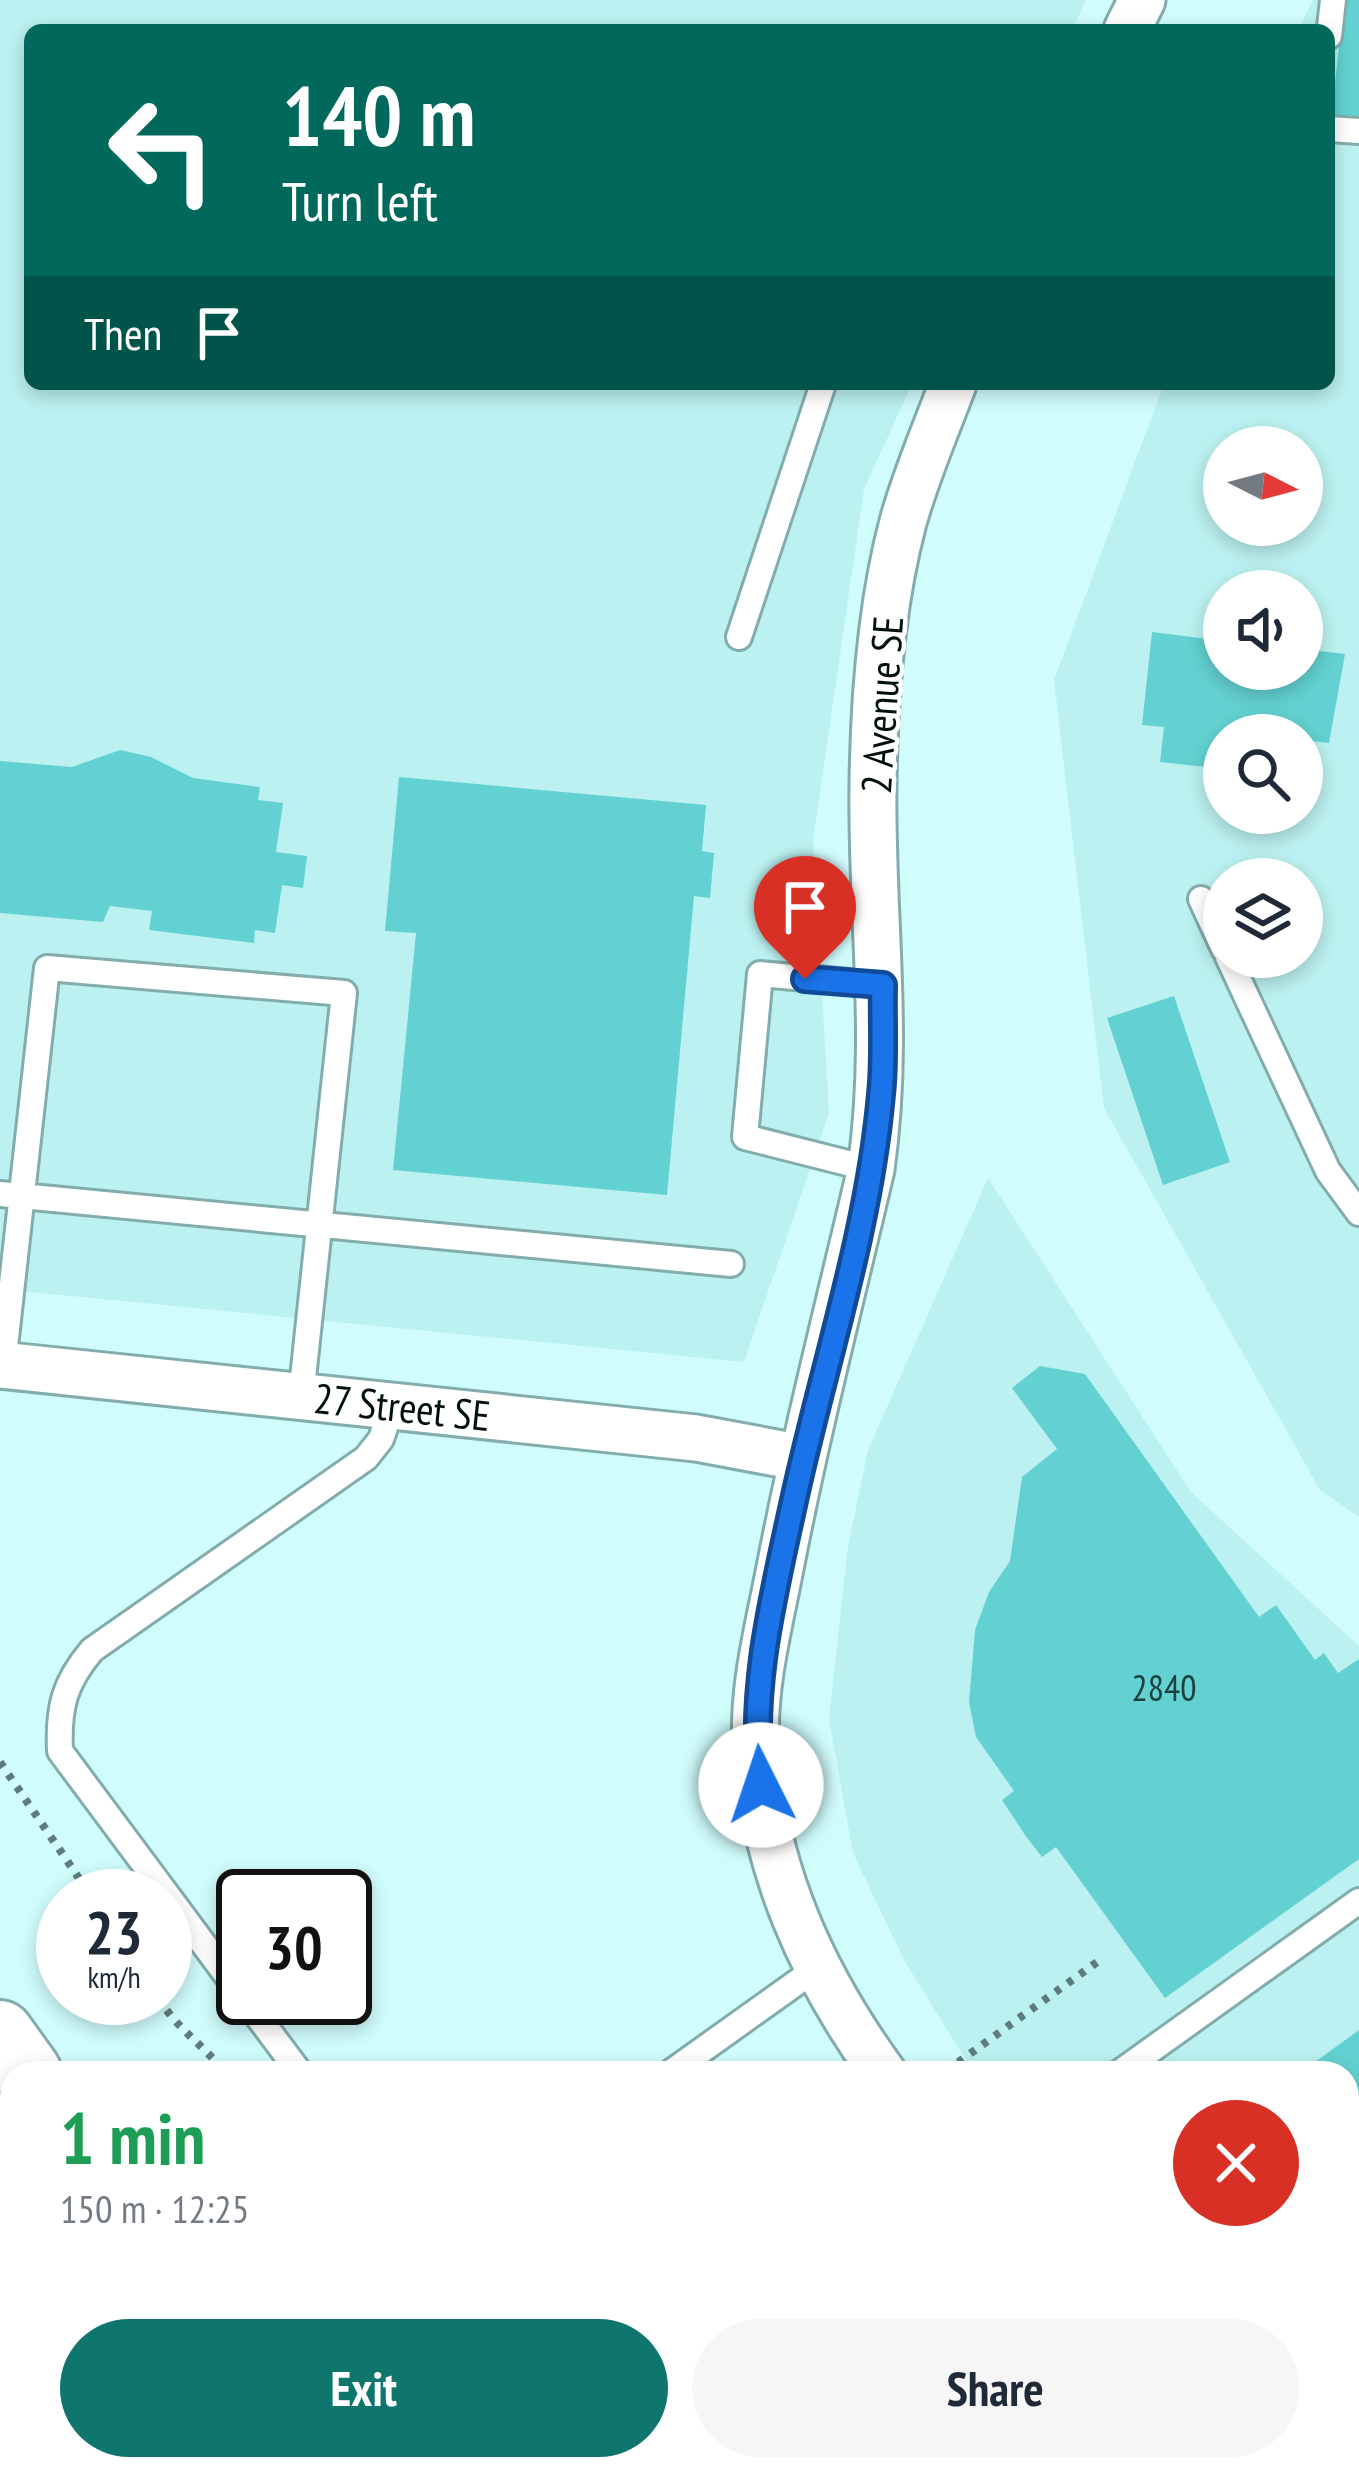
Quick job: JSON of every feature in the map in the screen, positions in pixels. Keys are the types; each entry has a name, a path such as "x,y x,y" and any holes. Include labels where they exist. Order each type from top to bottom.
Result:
{"main road":[{"path":"0,2034 19,2061"}],"street":[{"name":"2 Avenue SE","path":"876,2061 818,1968 787,1906 766,1826 756,1744 762,1660 802,1458 871,1169 882,1092 883,985 872,786 881,652 903,522 951,390"},
{"name":"27 Street SE","path":"1,1365 696,1438 802,1458"}],"lane":[{"path":"739,638 821,390"},
{"path":"1201,899 1203,903"},
{"path":"1,1365 12,1196 47,968 344,993 301,1397"},
{"path":"871,1169 745,1137 760,974 883,985"},
{"path":"1238,978 1328,1171 1359,1213"},
{"path":"12,1196 730,1264"},
{"path":"216,1962 60,1751 58,1712 70,1677 92,1650 366,1458 381,1439 393,1404"},
{"path":"1136,2061 1359,1901"},
{"path":"687,2061 818,1968"},
{"path":"264,2025 291,2061"}],"path":[{"path":"0,1762 73,1869"},
{"path":"960,2061 1096,1962 1094,1958"},
{"path":"175,2025 183,2037 216,2061"}],"shaded area":[{"path":"0,0 1086,0 1075,24 24,24 24,390 909,390 864,489 813,841 829,1113 744,1362 0,1289"},
{"path":"1313,0 1359,0 1359,1517 1320,1490 1104,1108 1054,680 1162,390 1335,390 1335,24 1301,24"},
{"path":"988,1178 1191,1492 1359,1646 1359,2061 967,2061 904,1960 853,1853 829,1719 848,1546 868,1450"}],"building":[{"path":"1344,0 1359,0 1359,122 1335,120"},
{"path":"1152,632 1203,638 1203,690 1323,690 1323,651 1345,654 1329,743 1323,742 1323,714 1203,714 1203,767 1160,762 1164,727 1142,725"},
{"path":"120,750 151,757 193,778 260,787 258,800 283,803 276,852 307,856 303,888 282,885 275,933 255,930 254,943 149,930 152,911 110,906 103,922 0,913 0,761 72,767"},
{"path":"399,777 706,805 702,851 714,853 710,898 694,896 667,1195 393,1170 416,933 385,931"},
{"path":"1174,996 1230,1162 1163,1185 1107,1018"},
{"path":"1040,1366 1085,1374 1259,1617 1276,1605 1315,1660 1324,1653 1338,1673 1359,1659 1359,1859 1165,1998 1056,1847 1042,1857 1025,1835 1002,1800 1014,1791 976,1737 969,1702 975,1630 989,1592 1010,1561 1022,1477 1057,1449 1012,1388"},
{"path":"1359,2030 1359,2061 1316,2061"}],"route":[{"path":"761,1785 756,1744 762,1660 802,1458 871,1169 882,1092 883,985 805,979"}]}
